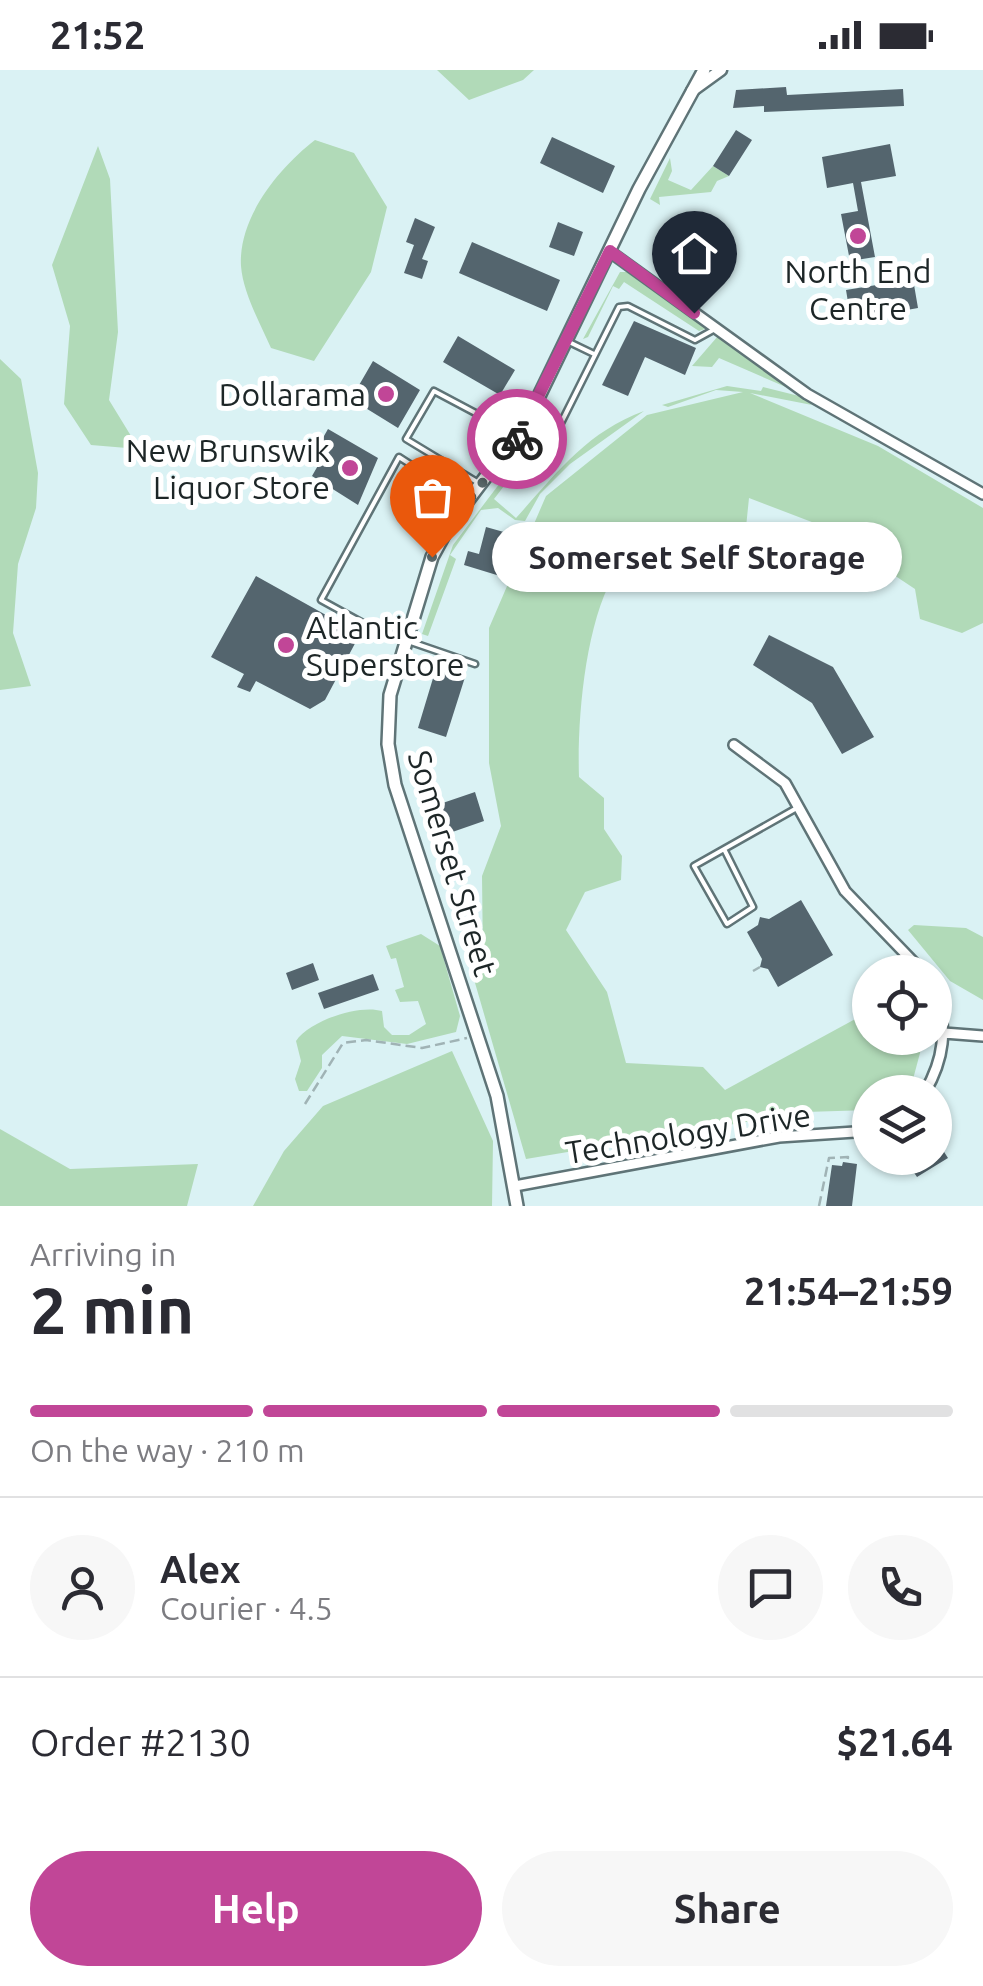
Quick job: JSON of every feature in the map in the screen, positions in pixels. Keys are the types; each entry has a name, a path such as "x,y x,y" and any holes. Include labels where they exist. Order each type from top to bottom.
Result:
{"main road":[{"path":"692,92 693,70"},
{"name":"Somerset Street","path":"517,1206 501,1112 391,766 387,717 405,640 432,557 468,501 522,431 704,70"}],"street":[{"path":"692,92 721,70"},
{"path":"610,251 814,399 983,494"},
{"path":"734,745 778,776 799,806 844,892 907,955"},
{"path":"952,1034 983,1036"},
{"name":"Technology Drive","path":"515,1186 779,1138 852,1132"}],"lane":[{"path":"481,485 406,439 434,390 552,442 622,306 695,340 716,328"},
{"path":"566,341 594,354"},
{"path":"468,501 399,457 321,600 372,628 475,664"},
{"path":"724,849 752,900 750,911 727,924 694,866 799,806"}],"path":[{"path":"753,971 760,967"},
{"path":"306,1104 342,1042 366,1040 422,1048 478,1035"},
{"path":"819,1206 829,1158 848,1157 847,1162"}],"green space":[{"path":"437,70 534,70 523,80 469,100"},
{"path":"315,140 354,153 387,207 371,272 314,361 271,348 248,297 241,266 246,229 254,212 275,179"},
{"path":"98,146 110,179 118,332 109,400 139,449 91,445 64,404 70,326 52,265"},
{"path":"670,158 672,171 668,180 691,190 713,166 729,176 717,181 711,192 659,197 660,205 650,199"},
{"path":"620,272 627,272 708,328 699,331 624,282 619,289 613,286 588,337 583,339"},
{"path":"718,336 788,388 719,358 712,367 692,366"},
{"path":"0,359 21,379 38,473 36,508 18,564 13,633 31,686 0,690"},
{"path":"727,386 761,391 763,387 799,396 812,405 750,393 878,446 983,508 983,623 962,633 920,619 915,589 817,524 749,498 745,537 722,544 690,528 654,528 622,564 603,597 589,647 581,702 579,777 604,798 604,829 622,856 621,880 585,892 566,930 607,992 626,1063 703,1067 725,1090 852,1021 852,1055 919,1055 914,1075 852,1075 852,1111 805,1112 526,1159 471,969 483,961 482,876 501,826 489,763 489,628 546,496 647,415 743,392 716,390 668,407 662,405"},
{"path":"644,411 570,464 540,494 525,521 515,520 498,508 481,510 450,555 456,559 428,636 422,634 453,545 531,442 531,451 494,499 516,518 588,443"},
{"path":"914,925 966,928 983,937 983,1000 952,982 952,955 929,955 908,930"},
{"path":"421,934 440,946 460,1016 456,1032 407,1044 342,1036 322,1055 322,1068 307,1091 299,1091 295,1079 301,1061 296,1041 323,1021 372,1009 382,1011 384,1027 392,1035 409,1035 426,1024 418,1001 400,1002 395,990 404,987 396,958 391,959 386,946"},
{"path":"452,1051 493,1141 492,1206 253,1206 284,1151 323,1106"},
{"path":"0,1129 70,1169 198,1164 187,1206 0,1206"}],"building":[{"path":"786,87 787,95 903,89 904,106 764,112 764,106 733,108 736,90"},
{"path":"736,130 752,140 729,176 713,166"},
{"path":"552,137 615,166 603,193 540,163"},
{"name":"North End Centre","path":"890,144 896,176 861,182 875,257 850,261 841,214 858,211 853,183 827,188 822,157"},
{"path":"415,218 435,227 422,259 428,261 422,279 404,273 414,245 406,242"},
{"path":"675,221 695,231 685,252 665,242"},
{"path":"558,222 583,232 574,256 549,247"},
{"path":"472,242 560,280 547,311 459,273"},
{"path":"913,279 918,308 851,320 846,290"},
{"path":"634,321 696,348 685,375 645,357 628,396 602,385"},
{"path":"458,336 515,370 500,395 443,362"},
{"name":"Dollarama","path":"373,361 420,390 398,428 351,399"},
{"path":"328,429 378,458 358,505 312,476 328,448 320,443"},
{"path":"486,527 514,535 500,576 464,565 468,551 479,554"},
{"name":"Atlantic Superstore","path":"256,576 360,634 325,700 310,709 256,681 250,692 237,687 244,674 211,657"},
{"path":"769,635 833,667 874,737 842,754 812,703 753,665"},
{"path":"437,665 466,674 446,737 418,728"},
{"path":"475,792 484,821 438,837 428,808"},
{"path":"801,900 833,955 778,987 768,969 760,967 762,959 747,932 758,925 760,917 769,919"},
{"path":"313,963 319,980 292,990 286,973"},
{"path":"373,974 379,990 324,1009 318,993"},
{"path":"843,1162 852,1163 852,1175 856,1175 852,1206 826,1206 832,1165 842,1166"}],"way so far":[{"path":"432,557 450,524 517,439"}],"place":[{"name":"North End Centre","path":"858,236"},
{"name":"Dollarama","path":"386,394"},
{"name":"New Brunswik Liquor Store","path":"350,468"},
{"name":"Somerset Self Storage","path":"432,557"},
{"name":"Atlantic Superstore","path":"286,645"}],"route":[{"path":"517,439 610,251 694,313"}]}
